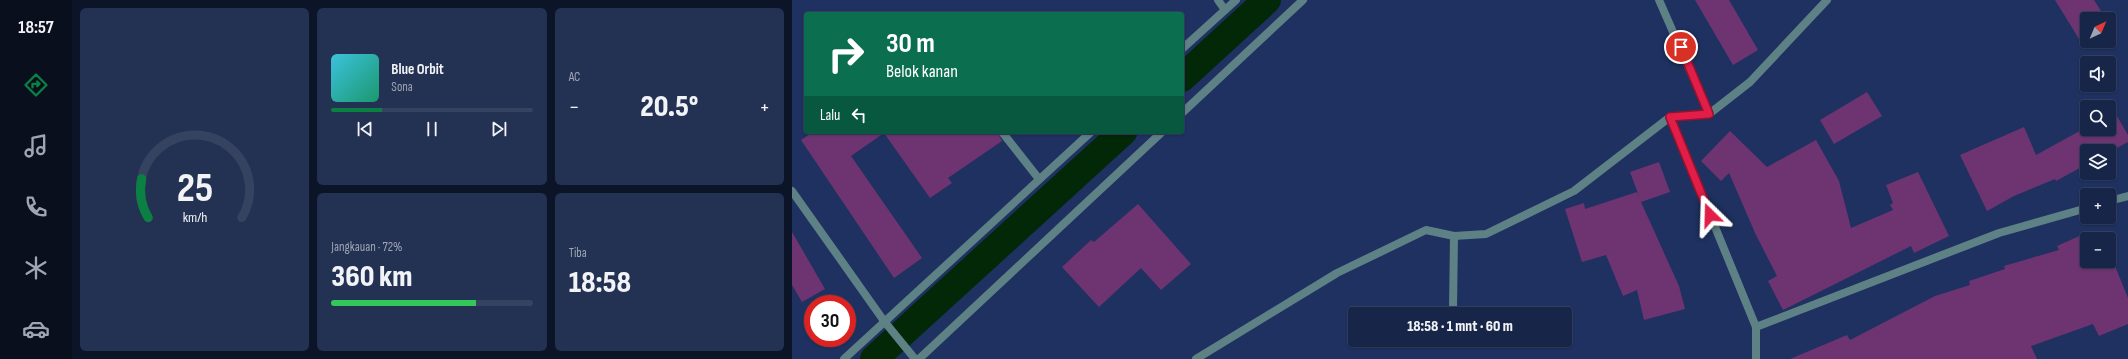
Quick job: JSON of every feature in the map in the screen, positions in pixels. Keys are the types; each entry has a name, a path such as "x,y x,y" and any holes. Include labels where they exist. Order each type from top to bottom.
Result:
{"street":[{"path":"1218,0 1225,10"},
{"path":"1184,47 1236,0"},
{"path":"1184,111 1303,0"},
{"path":"1659,0 1709,114"},
{"path":"1196,359 1337,272 1426,230 1454,236 1486,234 1574,191 1670,117 1709,114 1750,82 1826,0"},
{"path":"1670,117 1756,327 1756,359"},
{"path":"1004,134 1039,179"},
{"path":"844,359 886,323 1089,134"},
{"path":"792,191 886,323 915,358 1160,134"},
{"path":"2116,199 2128,196"},
{"path":"1756,327 2000,233 2080,210"},
{"path":"1453,307 1454,236"}],"building":[{"path":"1695,0 1729,0 1758,50 1733,65"},
{"path":"2055,0 2094,0 2102,12 2080,12 2080,41"},
{"path":"1867,92 1882,116 1834,144 1820,120"},
{"path":"2116,114 2128,135 2128,142 2116,148 2116,144 2080,144 2080,168 2056,181 2055,179 2014,196 1987,211 1960,155 2024,127 2036,155 2080,131 2080,136 2116,136"},
{"path":"1730,131 1767,167 1816,140 1839,181 1851,228 1893,210 1890,205 1893,203 1886,185 1918,172 1949,236 1914,253 1911,246 1783,310 1768,281 1777,276 1756,235 1729,173 1721,181 1701,161"},
{"path":"810,134 883,134 851,156 922,258 894,278 801,140"},
{"path":"885,134 998,134 1002,141 948,178 952,183 930,198"},
{"path":"1659,162 1670,192 1641,202 1679,286 1685,309 1644,320 1637,290 1623,296 1606,255 1582,262 1565,209 1584,203 1585,209 1637,192 1640,199 1630,172"},
{"path":"1138,204 1191,264 1161,290 1141,268 1099,307 1062,267 1091,240 1094,242"},
{"path":"792,232 825,289 814,295 804,295 804,301 802,302 792,285"},
{"path":"2080,236 2080,268 2116,268 2128,298 2128,324 2099,336 2093,324 2031,346 2037,359 1790,359 1847,335 1850,340 1935,296 1970,285 1969,281 2005,269 2004,266 2059,250 2057,246"}],"waterway":[{"path":"1184,76 1267,0"},
{"path":"874,359 1121,134"}],"route":[{"path":"1681,47 1709,114 1670,117 1710,215"}]}
